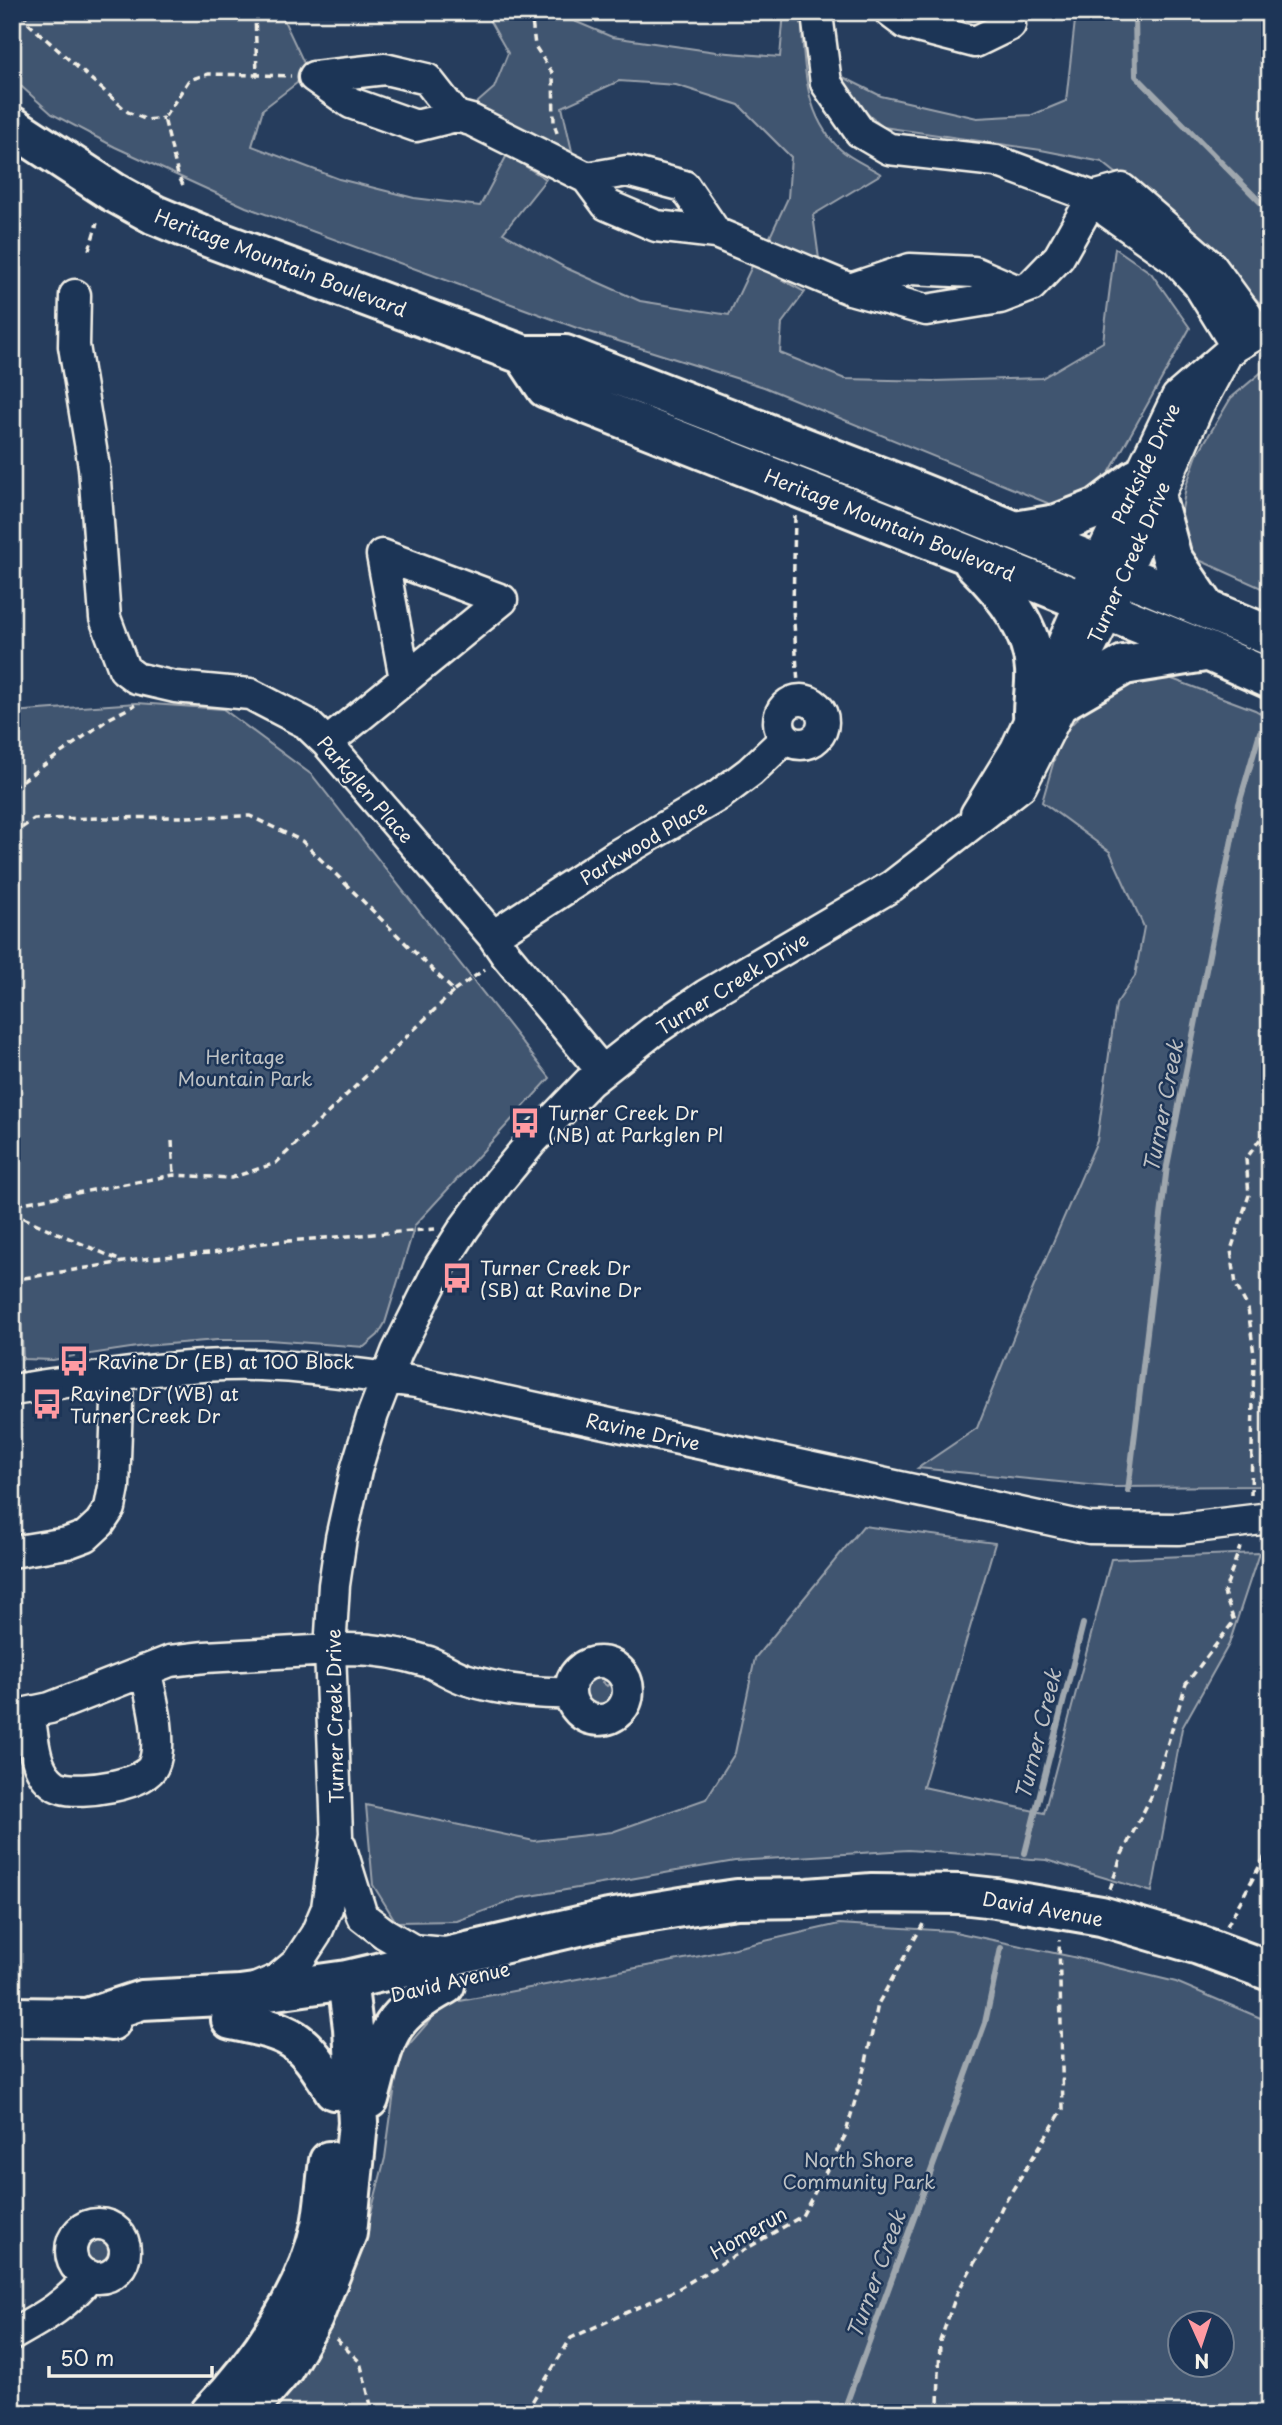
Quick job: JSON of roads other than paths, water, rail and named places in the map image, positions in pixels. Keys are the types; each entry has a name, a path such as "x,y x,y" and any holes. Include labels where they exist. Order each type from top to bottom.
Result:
{"main road":[{"name":"Heritage Mountain Boulevard","path":"12,126 113,192 155,215 210,238 524,355 565,355 738,420 1111,569 1270,636"},
{"name":"Heritage Mountain Boulevard","path":"524,355 546,388 964,553 1270,679"},
{"path":"1015,531 1057,524 1146,489 1172,558 1206,608"},
{"path":"964,553 997,585 1018,618 1031,646 1035,670 1048,707 1124,665 1207,651"},
{"name":"David Avenue","path":"12,2017 87,2018 142,2000 235,2007 337,1994 454,1970 609,1919 737,1899 920,1893 996,1898 1101,1916 1199,1945 1270,1971"},
{"path":"358,2123 369,2099 388,2033 412,2006 454,1970"},
{"path":"210,2413 238,2384 294,2300 321,2226 334,2090 337,1994"},
{"path":"245,2413 284,2368 313,2318 347,2233 358,2123 337,1994"},
{"path":"235,2007 298,2042 311,2055 334,2090"}],"street":[{"name":"Parkside Drive","path":"819,12 826,83 860,132 889,149 996,161 1093,197 1108,212 1176,260 1248,340 1177,397 1146,489"},
{"path":"890,12 906,24 975,42 1010,25 1006,12"},
{"path":"456,116 427,79 385,69 314,77 351,103 416,126 456,116 471,120 578,174 607,205 656,226 716,233 850,289 926,310 1000,298 1031,286 1059,257 1093,197"},
{"path":"578,174 627,171 684,186 716,233"},
{"path":"850,289 910,269 974,272 1018,291"},
{"name":"Parkglen Place","path":"75,295 74,346 94,467 105,618 124,669 136,678 175,687 250,694 306,723 327,743 493,950 506,955 602,1071"},
{"name":"Turner Creek Drive","path":"1111,569 1146,489"},
{"path":"327,743 502,600 382,555 405,679"},
{"path":"1095,606 1111,569"},
{"name":"Turner Creek Drive","path":"337,1835 330,1650 334,1585 346,1514 367,1434 387,1377 420,1302 465,1227 534,1139 602,1071 706,995 892,887 1021,786 1048,707 1095,606"},
{"name":"Parkwood Place","path":"493,950 606,862 718,796 750,772 786,738 781,732 779,718 786,705 799,700"},
{"name":"Ravine Drive","path":"12,1390 190,1367 254,1365 387,1377 1089,1528 1179,1529 1259,1519"},
{"path":"12,1552 67,1543 86,1536 100,1523 110,1508 114,1487 118,1376"},
{"path":"145,1670 155,1722 157,1752 150,1771 133,1782 74,1789 54,1784 40,1767 20,1715 71,1700 145,1670 182,1659 368,1649 430,1663 464,1679 497,1688 546,1694 570,1693"},
{"path":"337,1835 362,1916 384,1933 454,1970"},
{"path":"235,2007 285,1974 309,1948 327,1908 337,1835"},
{"path":"12,2335 72,2298 90,2276"}],"waterway":[{"name":"Turner Creek","path":"1135,12 1136,76 1270,212"},
{"name":"Turner Creek","path":"1128,1491 1167,1166 1239,804 1260,732"},
{"name":"Turner Creek","path":"1025,1853 1083,1624"},
{"name":"Turner Creek","path":"843,2413 985,2023 1001,1948"}],"place":[{"name":"Turner Creek Dr (NB) at Parkglen Pl","path":"525,1123"},
{"name":"Turner Creek Dr (SB) at Ravine Dr","path":"457,1278"},
{"name":"Ravine Dr (EB) at 100 Block","path":"74,1361"},
{"name":"Ravine Dr (WB) at Turner Creek Dr","path":"47,1404"}],"park label":[{"name":"Heritage Mountain Park","path":"245,1067"},
{"name":"North Shore Community Park","path":"859,2170"}]}
